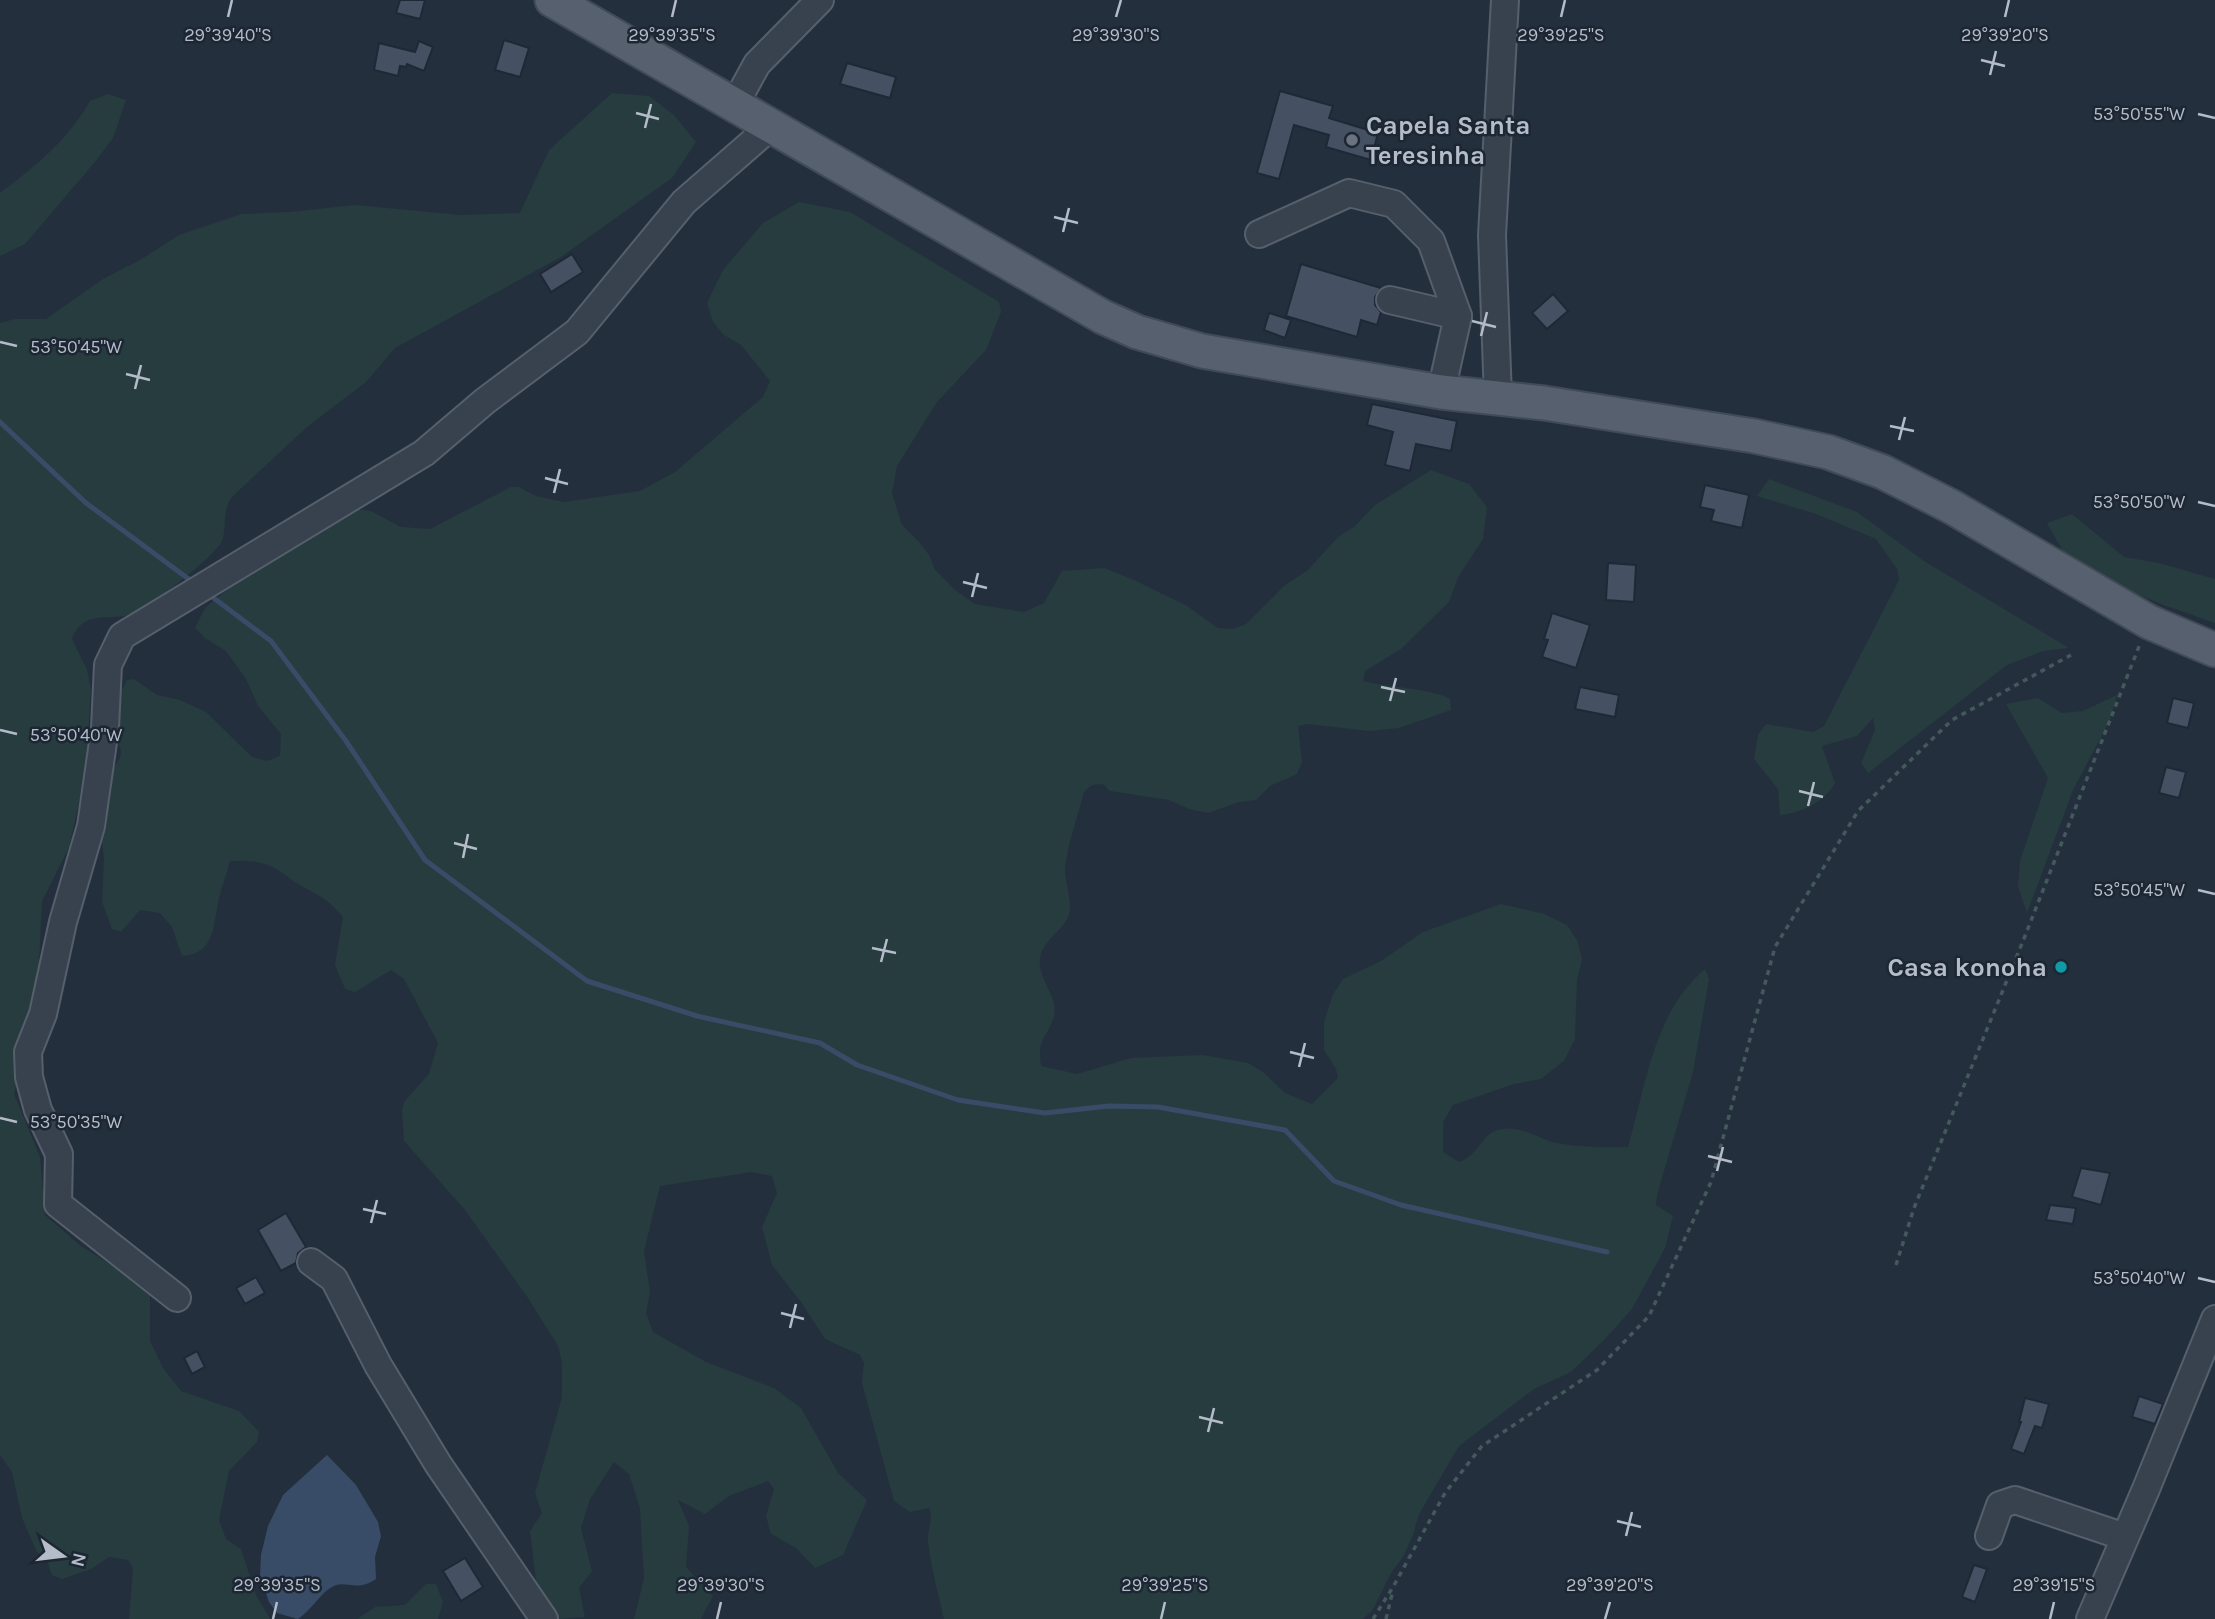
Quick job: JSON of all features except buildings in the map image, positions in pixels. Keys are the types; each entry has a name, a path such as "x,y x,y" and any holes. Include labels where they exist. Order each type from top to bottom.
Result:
{"main road":[{"path":"552,0 1103,317 1137,332 1202,351 1441,392 1754,436 1828,452 1883,472 1952,507 2149,622 2215,650"}],"street":[{"path":"734,106 757,64 820,0"},
{"path":"1498,398 1492,235 1505,0"},
{"path":"177,1298 58,1204 59,1154 38,1110 29,1077 27,1052 43,1014 64,922 91,826 105,728 108,664 122,636 424,453 485,401 577,332 684,202 771,127"},
{"path":"1259,234 1349,193 1394,204 1431,241 1458,316 1441,392"},
{"path":"1390,300 1458,316"},
{"path":"311,1262 334,1279 378,1365 438,1464 544,1619"},
{"path":"2090,1619 2215,1319"},
{"path":"1989,1536 2000,1505 2015,1500 2125,1537"}],"path":[{"path":"1896,1265 1914,1208 2149,622"},
{"path":"1373,1619 1394,1587 1445,1493 1482,1446 1597,1370 1649,1316 1711,1182 1775,947 1858,811 1952,720 2071,655"},
{"path":"1386,1619 1394,1587"}],"green space":[{"path":"612,93 649,96 674,115 696,142 672,178 561,257 395,348 366,382 307,427 234,495 227,507 222,541 198,566 141,611 85,622 72,639 87,670 91,689 88,737 90,753 69,847 42,901 37,1003 14,1094 40,1157 45,1215 81,1246 150,1289 150,1341 163,1368 181,1391 239,1411 259,1432 257,1442 229,1471 219,1520 226,1539 241,1549 256,1595 270,1619 129,1619 133,1568 128,1560 109,1557 91,1569 62,1579 52,1575 46,1558 37,1552 22,1518 12,1472 0,1455 0,323 15,319 46,319 103,279 179,235 242,214 355,205 461,215 520,213 549,150"},
{"path":"108,94 126,100 113,138 25,244 0,256 0,193 50,152 90,101"},
{"path":"799,202 850,212 999,302 1001,312 986,350 937,402 897,466 892,493 902,525 929,555 935,570 955,590 975,604 1024,612 1044,603 1062,571 1104,568 1187,606 1218,628 1233,629 1246,624 1285,585 1308,570 1338,537 1355,526 1375,505 1431,470 1469,484 1487,507 1483,539 1458,577 1449,602 1401,649 1365,671 1363,681 1443,696 1450,699 1451,710 1399,728 1369,731 1307,724 1298,726 1302,762 1297,774 1270,786 1256,800 1239,802 1208,813 1189,809 1169,800 1110,791 1103,784 1092,785 1084,792 1066,863 1069,914 1044,947 1040,959 1042,973 1055,1009 1040,1049 1041,1066 1077,1074 1131,1058 1203,1055 1248,1063 1263,1072 1285,1093 1312,1104 1338,1078 1336,1069 1324,1050 1324,1022 1333,994 1343,979 1381,961 1423,932 1501,904 1544,914 1567,925 1577,940 1582,959 1577,980 1575,1039 1564,1061 1541,1079 1514,1084 1453,1105 1443,1122 1443,1152 1459,1162 1470,1156 1490,1134 1503,1129 1527,1132 1557,1143 1628,1147 1647,1075 1663,1029 1688,987 1705,969 1709,979 1693,1072 1657,1195 1656,1205 1673,1216 1665,1248 1632,1309 1571,1372 1534,1389 1459,1446 1419,1514 1403,1557 1391,1573 1372,1611 1363,1619 944,1619 929,1551 929,1508 910,1512 894,1501 862,1383 864,1363 860,1355 825,1339 772,1265 762,1227 777,1193 772,1176 752,1172 660,1186 644,1251 650,1292 646,1313 653,1332 706,1362 774,1388 801,1408 838,1473 867,1500 843,1555 815,1568 796,1548 771,1534 766,1516 774,1489 768,1481 729,1496 705,1514 678,1500 689,1526 686,1567 713,1596 701,1619 634,1619 644,1578 640,1508 629,1474 614,1462 590,1499 581,1528 592,1571 579,1588 585,1617 554,1619 537,1589 530,1531 542,1513 535,1493 562,1397 562,1362 558,1346 528,1298 465,1210 404,1141 404,1102 429,1074 438,1043 404,979 391,970 355,992 345,989 335,965 343,917 320,896 276,869 256,862 230,861 211,936 201,950 193,954 182,956 172,927 160,913 140,910 121,932 112,929 102,902 104,857 100,833 111,772 120,758 117,738 120,694 127,680 134,679 157,695 180,700 206,712 252,757 267,761 280,756 281,734 258,706 246,679 226,651 195,628 205,608 274,551 347,508 371,511 401,527 430,529 511,487 519,487 536,496 564,502 640,491 675,472 763,397 770,381 741,345 724,335 713,322 707,303 723,270 763,223"},
{"path":"1769,479 1857,512 1924,561 2069,648 2043,651 2007,665 1868,773 1861,763 1875,730 1873,718 1857,736 1822,746 1835,783 1831,790 1812,805 1780,815 1778,789 1754,759 1758,735 1766,724 1813,732 1824,726 1899,580 1897,569 1876,539 1816,514 1757,496"},
{"path":"2072,514 2124,557 2159,563 2215,579 2215,623 2161,604 2071,566 2047,523"},
{"path":"2117,695 2110,720 2073,790 2027,913 2018,886 2020,861 2048,778 2006,704 2038,698 2062,713 2083,711"},
{"path":"426,1584 436,1584 443,1602 438,1619 357,1619 375,1607 405,1605"}],"water":[{"path":"327,1455 356,1485 378,1522 381,1536 375,1557 376,1579 357,1586 342,1584 332,1587 298,1619 277,1613 269,1602 260,1576 261,1555 268,1526 283,1495"}],"waterway":[{"path":"0,422 86,503 194,583"},
{"path":"207,593 271,641 346,741 425,860 587,981 697,1016 820,1043 857,1065 958,1100 1045,1113 1109,1106 1158,1107 1285,1130 1334,1181 1401,1205 1607,1252"}],"place":[{"name":"Capela Santa Teresinha","path":"1352,140"},
{"name":"Casa konoha","path":"2061,967"}]}
